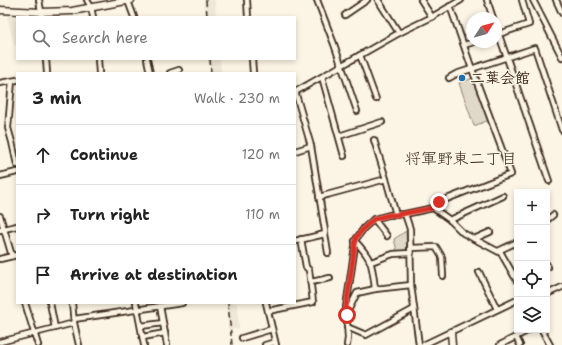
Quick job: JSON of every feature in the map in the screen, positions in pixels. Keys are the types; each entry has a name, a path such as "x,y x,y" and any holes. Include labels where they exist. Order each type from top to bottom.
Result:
{"street":[{"path":"39,0 42,14"},
{"path":"87,0 91,7 93,16"},
{"path":"0,10 42,14 72,11 129,0 134,16"},
{"path":"247,0 248,16"},
{"path":"317,0 357,111"},
{"path":"345,15 367,0"},
{"path":"378,0 398,33"},
{"path":"421,0 432,17"},
{"path":"296,91 398,33 432,17 461,0"},
{"path":"487,0 491,12"},
{"path":"502,32 529,24 522,0"},
{"path":"533,0 562,57"},
{"path":"559,1 562,13"},
{"path":"347,345 346,307 355,241 364,228 374,219 433,208 439,202 511,174 450,6"},
{"path":"502,46 550,181"},
{"path":"449,78 535,48 562,130"},
{"path":"360,55 376,99"},
{"path":"46,60 47,72"},
{"path":"98,60 99,72"},
{"path":"147,60 150,72"},
{"path":"252,60 253,72"},
{"path":"173,72 179,70"},
{"path":"322,77 344,156"},
{"path":"0,83 15,81 8,128 16,160"},
{"path":"296,95 311,146 328,254"},
{"path":"339,136 382,122"},
{"path":"374,140 396,215"},
{"path":"296,151 311,146"},
{"path":"0,176 16,172"},
{"path":"319,197 386,179"},
{"path":"450,220 503,196"},
{"path":"433,208 450,220 463,233 501,253 514,275"},
{"path":"405,214 410,229 411,285 419,345"},
{"path":"0,216 2,230 14,255 0,259"},
{"path":"374,219 387,236"},
{"path":"2,230 16,226"},
{"path":"474,239 490,232"},
{"path":"296,240 325,234"},
{"path":"268,311 313,302 309,270 306,267 301,239"},
{"path":"355,241 365,251 371,262 375,289"},
{"path":"498,251 514,243"},
{"path":"371,262 393,254 436,247 442,257 443,276"},
{"path":"479,272 497,309"},
{"path":"311,282 330,278"},
{"path":"347,315 357,293 375,289 411,285"},
{"path":"550,293 562,287"},
{"path":"423,345 514,301"},
{"path":"25,304 38,345"},
{"path":"50,304 55,328"},
{"path":"72,304 79,345"},
{"path":"136,304 144,345"},
{"path":"0,342 55,328 74,321 175,304"},
{"path":"265,345 275,344 266,304"},
{"path":"160,306 167,345"},
{"path":"347,327 366,335 414,309"},
{"path":"141,326 163,323"},
{"path":"242,338 272,329"},
{"path":"451,332 452,345"},
{"path":"143,337 165,333"},
{"path":"500,345 523,333"},
{"path":"544,333 550,345"},
{"path":"516,337 520,345"}],"shaded area":[{"path":"204,0 215,0 216,16 205,16"},
{"path":"7,16 16,16 16,45 14,45"},
{"path":"208,60 220,60 221,72 210,72"},
{"path":"473,78 489,120 474,126 459,83"},
{"path":"406,231 407,252 397,251 394,239"},
{"path":"227,304 237,304 239,329 228,329"}],"railway":[{"path":"206,0 207,16"},
{"path":"210,60 211,72"},
{"path":"228,304 232,345"}],"place":[{"name":"二葉会館","path":"462,78"}],"district":[{"name":"将軍野東二丁目","path":"461,158"}],"route":[{"path":"347,315 346,307 356,238 364,228 374,219 433,208 439,202"}]}
